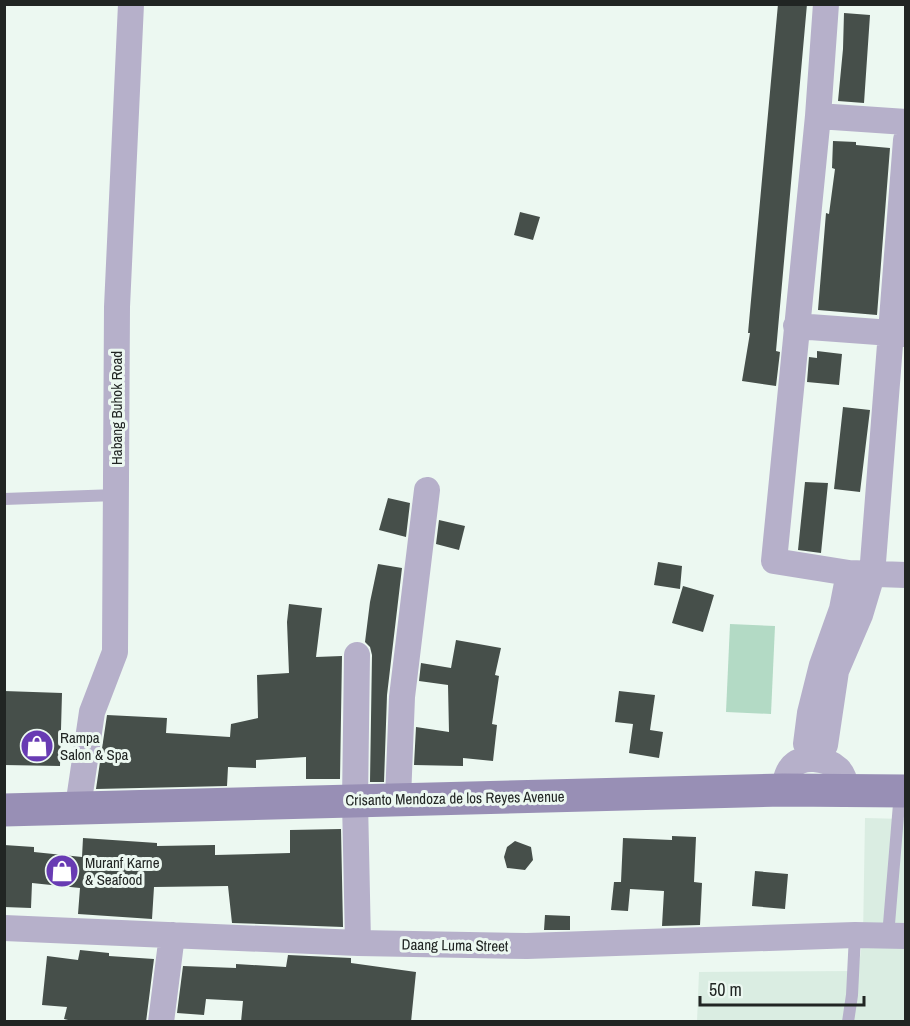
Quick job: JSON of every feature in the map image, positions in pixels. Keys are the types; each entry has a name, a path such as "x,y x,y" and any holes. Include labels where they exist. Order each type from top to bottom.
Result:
{"main road":[{"name":"Crisanto Mendoza de los Reyes Avenue","path":"4,810 783,790 903,791"}],"street":[{"name":"Habang Buhok Road","path":"78,807 92,712 115,652 117,307 131,4"},
{"path":"826,4 818,116 774,561 861,574 906,575"},
{"path":"818,116 906,122"},
{"path":"814,759 825,745 836,670 860,615 861,574 898,334 906,140"},
{"path":"796,326 898,334"},
{"path":"398,799 402,697 427,490"},
{"path":"357,655 355,801 358,943"},
{"path":"783,790 792,767 799,762 814,759 830,762 839,770 844,777 847,791"},
{"name":"Daang Luma Street","path":"4,928 358,943 526,946 855,935 897,936"},
{"path":"161,1022 172,935"}],"lane":[{"path":"4,499 116,495"},
{"path":"897,936 903,791"},
{"path":"848,1022 852,995 855,935"}],"shaded area":[{"path":"865,818 905,819 905,1021 697,1022 699,972 858,971 863,937"}],"green space":[{"path":"730,624 775,626 771,714 726,712"}],"building":[{"path":"778,4 807,4 776,351 780,352 776,386 742,381 750,333 748,333"},
{"path":"844,13 870,15 864,103 838,101"},
{"path":"833,141 856,142 856,145 890,148 877,315 818,310 826,213 829,214 835,169 832,168"},
{"path":"520,212 540,217 533,240 514,235"},
{"path":"817,351 842,354 839,385 807,382 809,357 817,358"},
{"path":"843,407 870,410 860,492 834,489"},
{"path":"805,482 828,483 821,553 798,550"},
{"path":"388,498 410,503 406,537 379,530"},
{"path":"439,520 465,526 459,550 436,544"},
{"path":"658,562 682,566 680,589 654,585"},
{"path":"378,564 402,568 387,695 384,782 370,782 372,655 370,647 365,642"},
{"path":"683,586 714,595 703,632 672,623"},
{"path":"289,604 322,608 316,657 342,656 340,779 306,779 306,757 256,760 256,768 228,767 227,786 96,789 107,715 167,718 166,733 230,737 231,724 258,718 257,675 289,673 287,622"},
{"path":"456,640 501,648 495,675 499,676 492,724 497,725 493,761 463,758 463,766 414,765 416,727 449,732 448,685 419,681 421,663 451,668"},
{"path":"4,691 62,693 60,766 4,765"},
{"path":"619,691 655,695 650,730 663,732 659,758 629,753 633,724 615,722"},
{"path":"341,829 343,927 232,923 228,886 154,887 152,919 78,914 80,888 32,883 31,908 4,907 4,845 34,847 34,852 82,857 83,838 157,843 157,846 215,845 215,855 290,853 290,830"},
{"path":"672,836 696,837 694,882 702,883 700,925 662,926 664,891 630,889 628,911 611,910 614,882 621,882 623,838 672,840"},
{"path":"515,841 531,847 533,860 525,870 507,868 504,857 507,847"},
{"path":"755,871 788,874 785,909 752,906"},
{"path":"545,915 570,916 570,930 544,930"},
{"path":"80,950 109,953 109,956 154,959 146,1022 76,1022 64,1019 67,1007 42,1005 47,956 78,960"},
{"path":"288,955 351,958 351,963 416,972 411,1022 241,1022 243,1001 206,999 204,1015 177,1013 183,966 236,968 236,964 286,967"}],"place":[{"name":"Rampa Salon & Spa","path":"37,746"},
{"name":"Muranf Karne & Seafood","path":"62,871"}]}
